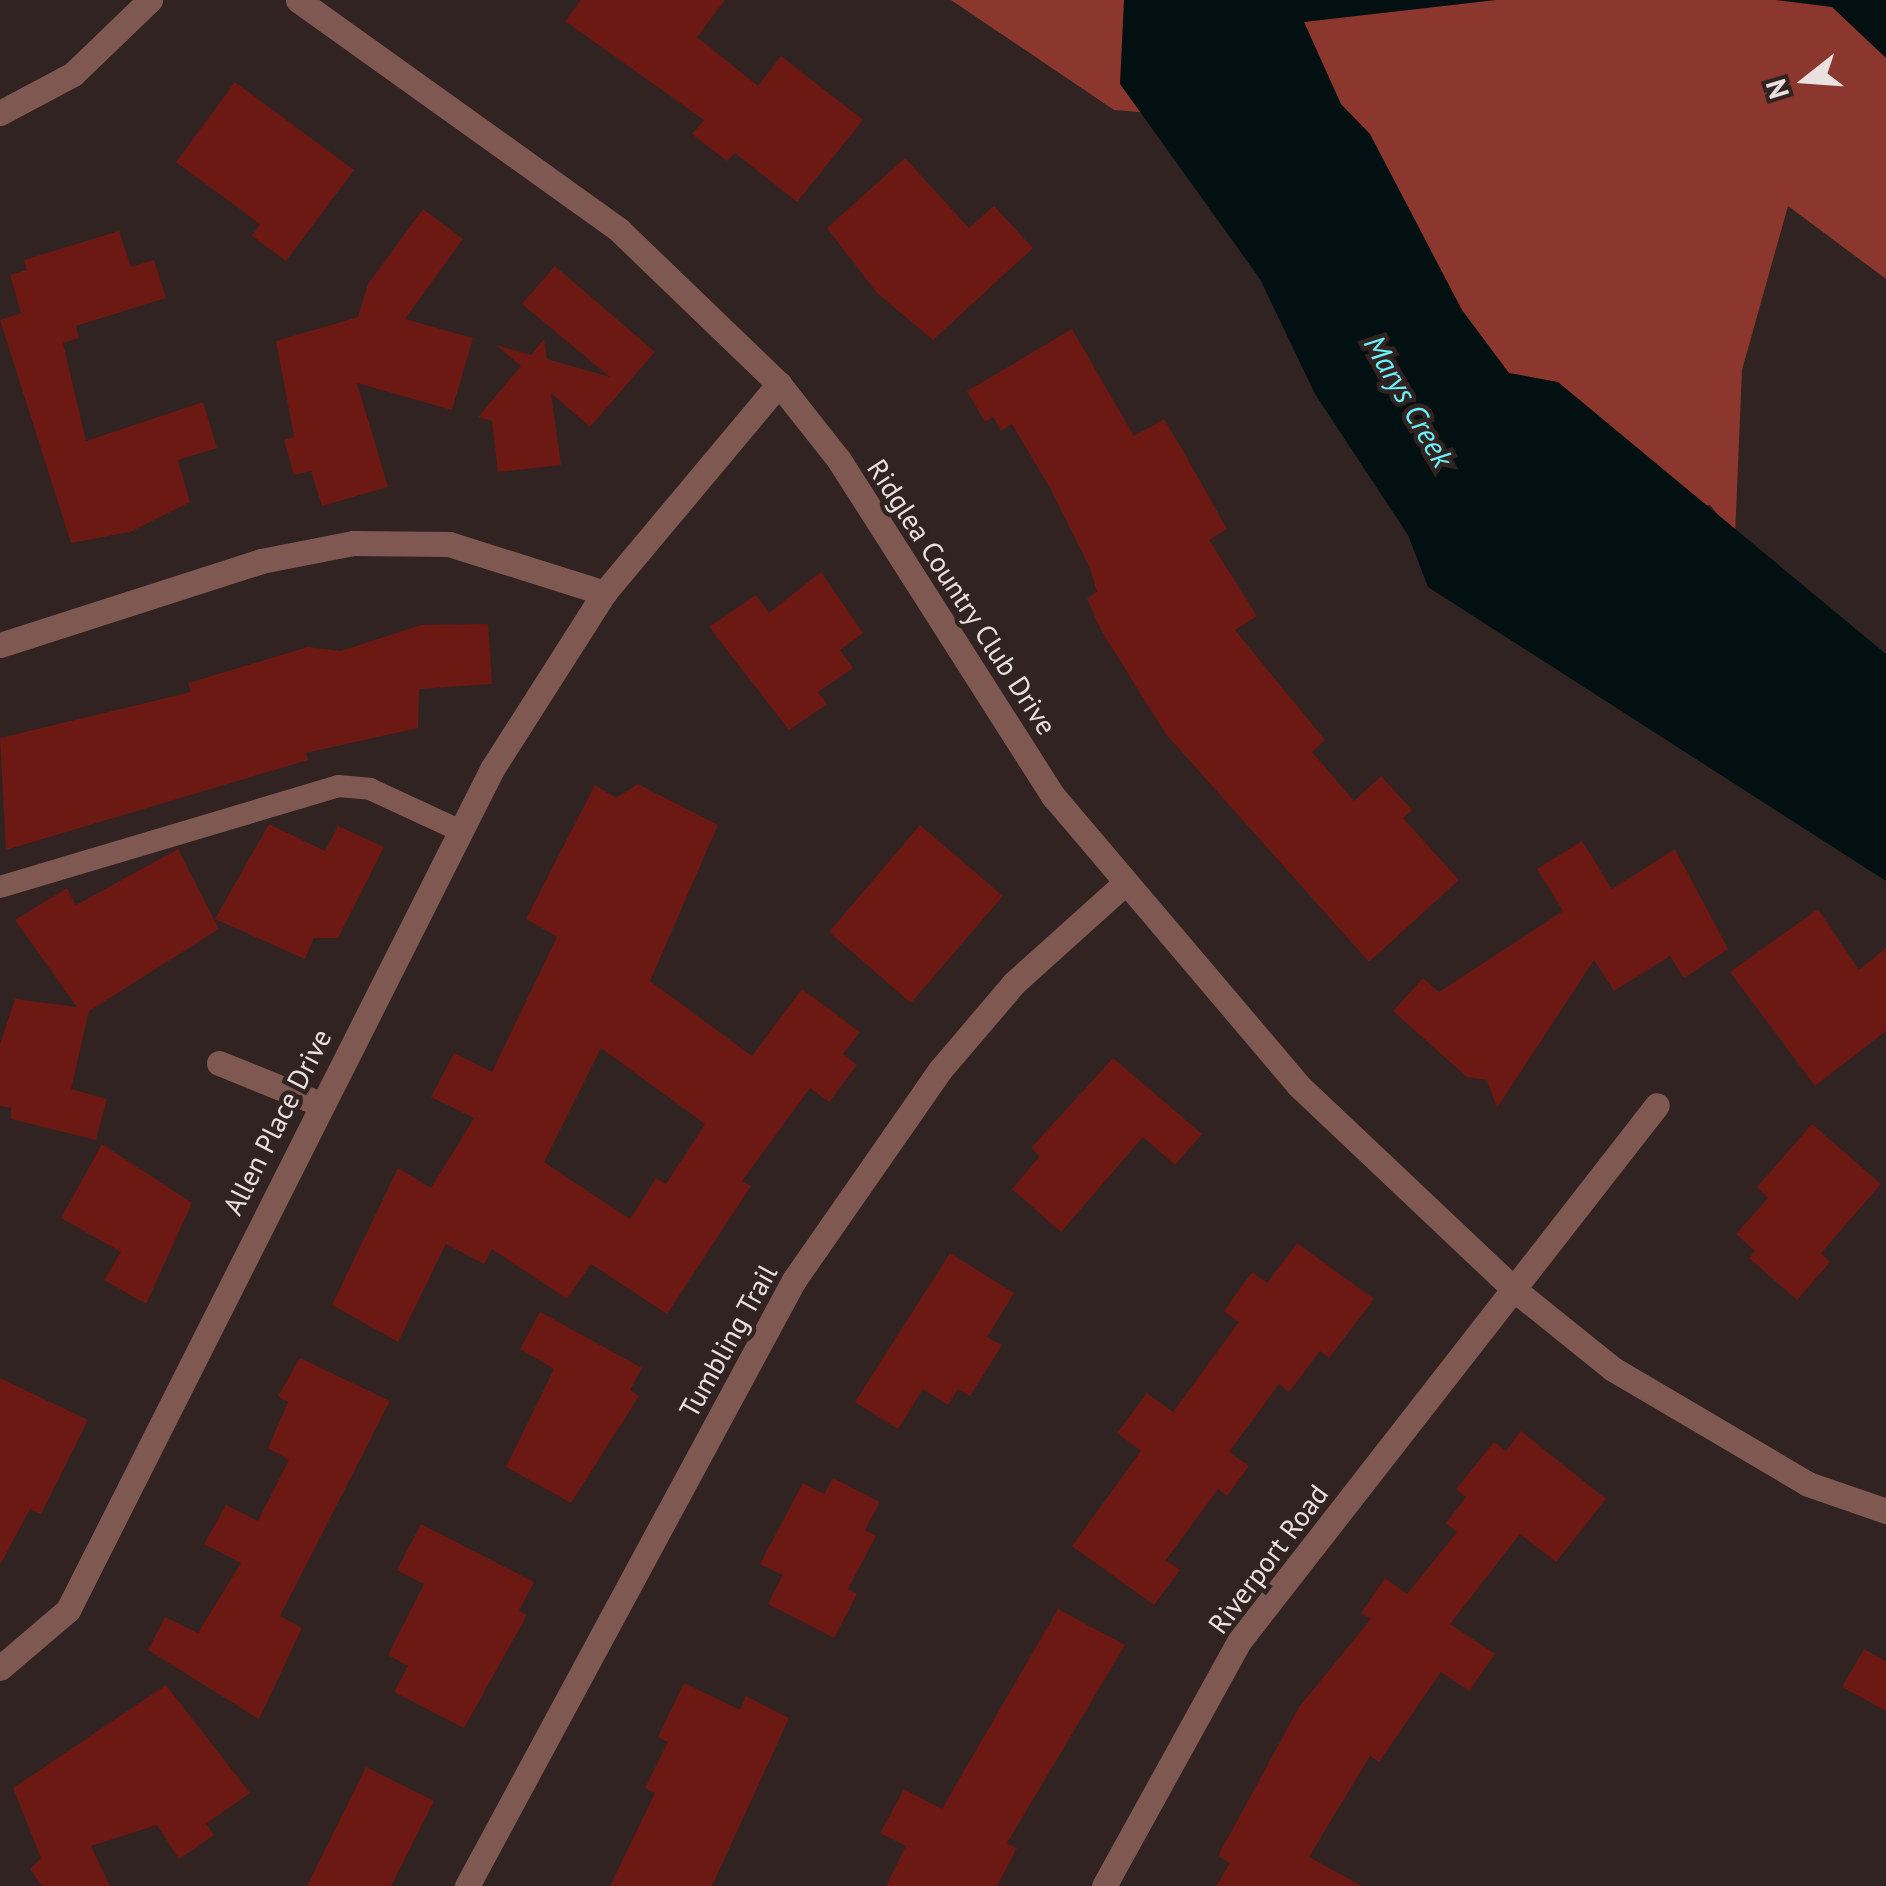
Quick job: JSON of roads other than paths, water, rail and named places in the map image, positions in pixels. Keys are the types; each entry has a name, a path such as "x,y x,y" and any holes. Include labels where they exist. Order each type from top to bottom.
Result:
{"street":[{"path":"0,113 73,74 150,0"},
{"name":"Ridglea Country Club Drive","path":"298,0 620,230 779,384 839,460 1054,797 1298,1085 1516,1291 1629,1378 1808,1484 1886,1511"},
{"name":"Allen Place Drive","path":"0,1668 68,1610 318,1104 460,831 604,593 779,384"},
{"path":"0,645 261,561 353,543 449,544 604,593"},
{"name":"Tumbling Trail","path":"467,1886 794,1280 940,1070 1014,983 1124,884"},
{"path":"219,1063 318,1104"},
{"path":"1516,1291 1658,1104"},
{"name":"Riverport Road","path":"1104,1886 1240,1640 1516,1291"}],"lane":[{"path":"0,887 338,786 370,788 460,831"}],"water":[{"name":"Marys Creek","path":"1124,0 1496,0 1304,22 1341,104 1370,134 1462,310 1509,373 1558,382 1886,654 1886,881 1428,587 1408,535 1315,394 1260,279 1120,84"},
{"path":"1776,0 1886,0 1886,58 1832,7"}]}
